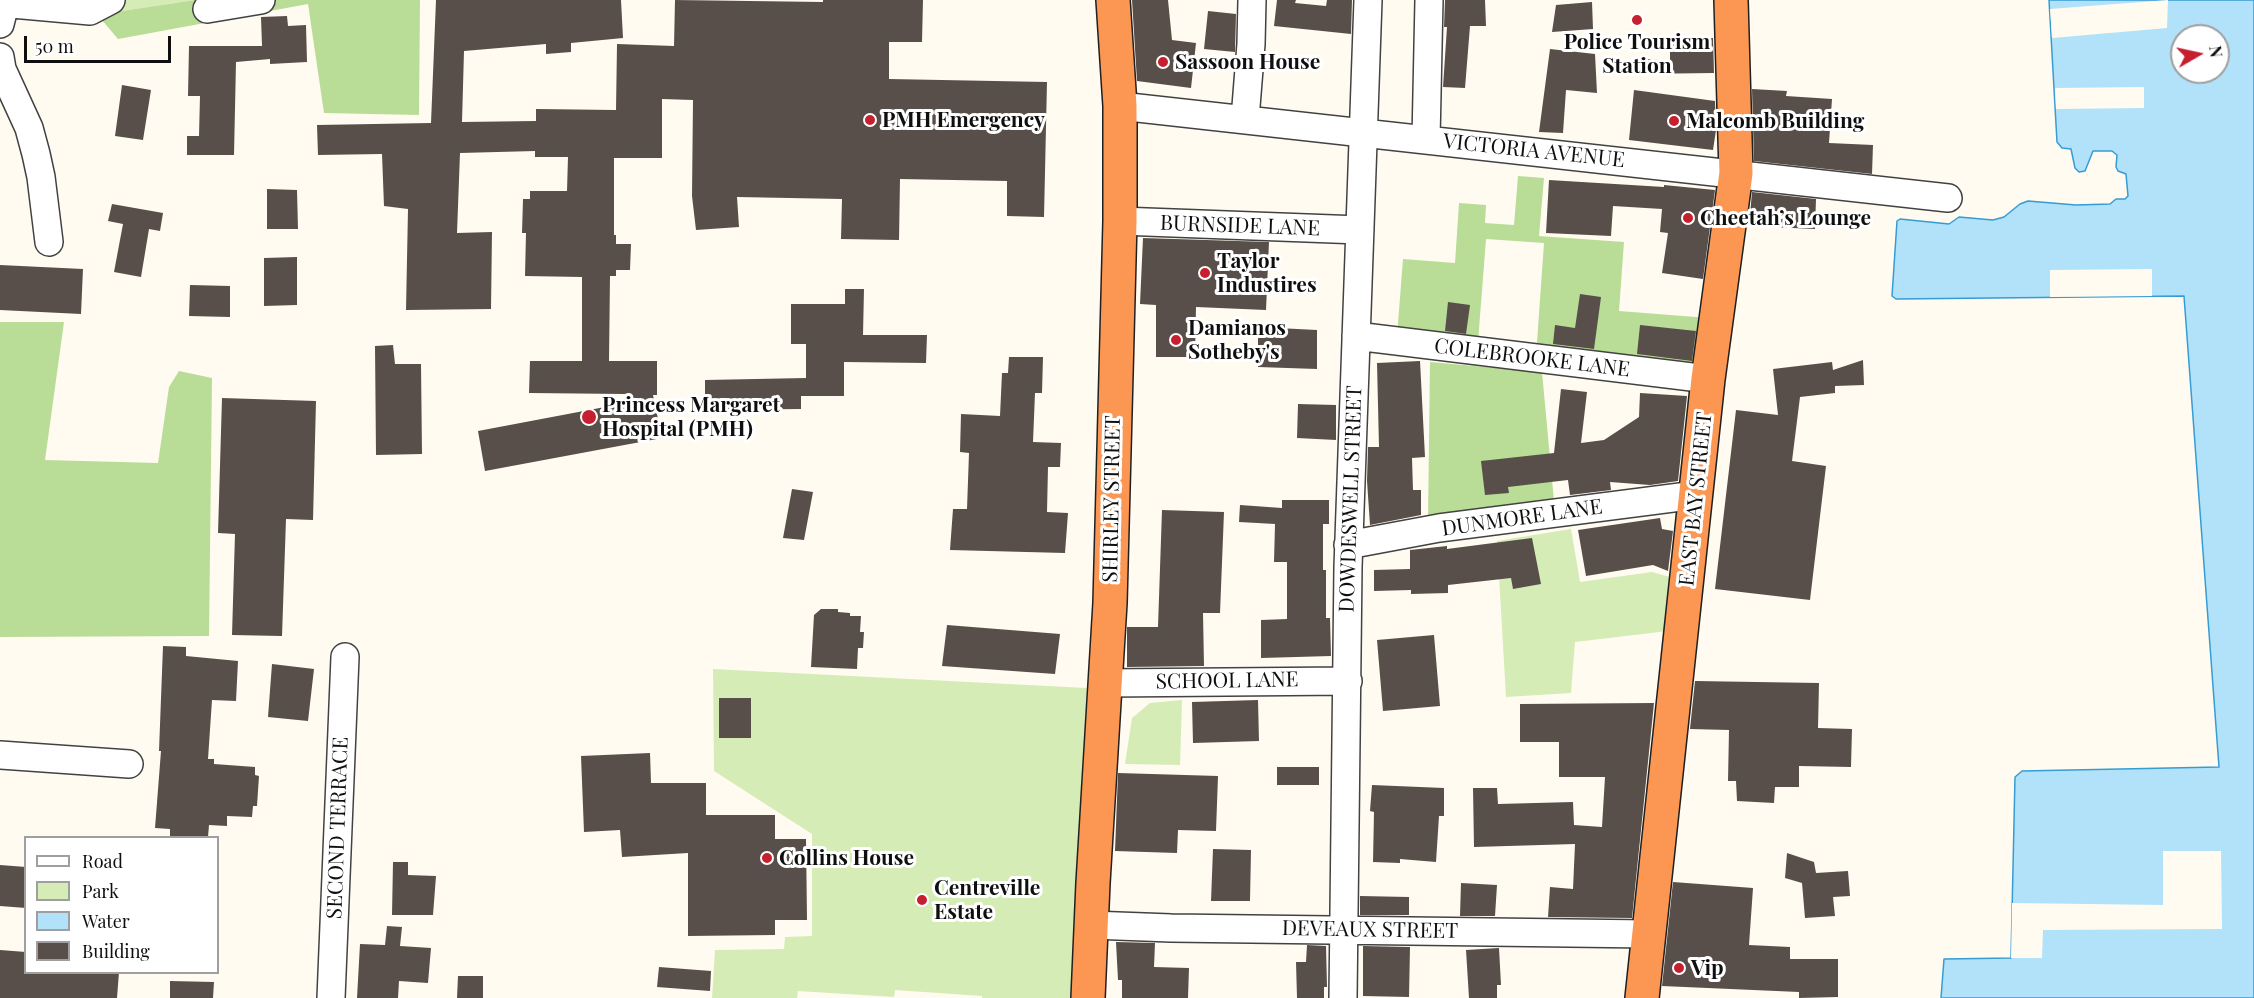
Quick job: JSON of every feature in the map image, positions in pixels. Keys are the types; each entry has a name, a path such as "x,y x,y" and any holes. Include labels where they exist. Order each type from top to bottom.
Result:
{"highway":[{"name":"SHIRLEY STREET","path":"1089,998 1091,925 1110,603 1120,221 1120,106 1113,0"},
{"name":"EAST BAY STREET","path":"1642,998 1708,379 1736,173 1731,0"}],"street":[{"path":"0,24 6,0 12,3 90,11 111,0"},
{"path":"207,9 261,0"},
{"path":"1245,119 1252,0"},
{"name":"DOWDESWELL STREET","path":"1343,998 1348,545 1368,0"},
{"path":"1426,139 1429,0"},
{"path":"0,57 2,69 28,128 36,154 49,242"},
{"name":"VICTORIA AVENUE","path":"1120,106 1948,198"},
{"name":"BURNSIDE LANE","path":"1120,221 1360,230"},
{"name":"COLEBROOKE LANE","path":"1356,336 1708,379"},
{"name":"DUNMORE LANE","path":"1348,545 1440,528 1696,495"},
{"name":"SECOND TERRACE","path":"331,998 345,657"},
{"name":"SCHOOL LANE","path":"1106,683 1348,681"},
{"path":"0,755 129,764"},
{"name":"DEVEAUX STREET","path":"1091,925 1649,934"}],"green space":[{"path":"85,0 108,0 122,11 195,0 420,0 419,115 324,113 308,4 118,39"},
{"path":"108,0 195,0 122,11"},
{"path":"1518,176 1544,178 1539,236 1624,242 1619,311 1709,318 1702,369 1536,356 1544,243 1486,239 1478,342 1397,336 1403,259 1455,263 1459,203 1486,205 1485,223 1514,225"},
{"path":"0,322 64,322 45,460 158,463 169,387 179,371 212,378 209,636 0,637"},
{"path":"1430,362 1542,372 1554,501 1428,520"},
{"path":"1571,529 1580,582 1652,572 1670,577 1668,631 1575,642 1571,693 1506,697 1497,541"},
{"path":"713,669 1087,688 1078,998 982,998 982,996 895,990 894,997 798,991 797,998 712,998 715,950 784,949 785,937 812,936 812,834 714,771"},
{"path":"1182,700 1180,765 1125,764 1132,718 1150,703"}],"water":[{"path":"2049,0 2254,0 2254,998 1941,998 1944,959 2011,958 2015,777 2022,771 2219,767 2184,296 1896,299 1892,296 1897,221 1900,219 1949,224 1959,217 1993,220 2004,217 2020,204 2028,201 2076,205 2110,204 2116,199 2125,199 2128,196 2126,174 2118,171 2117,155 2112,151 2093,151 2085,171 2079,172 2075,168 2071,149 2062,148 2057,142"}],"pier":[{"path":"2168,0 2167,28 2052,38 2050,9"},
{"path":"2144,87 2144,108 2056,109 2055,88"},
{"path":"2152,269 2152,296 2050,297 2050,270"},
{"path":"2163,851 2221,851 2222,929 2043,930 2042,958 2011,958 2012,903 2163,905"}],"building":[{"path":"436,0 621,0 623,38 571,43 571,52 546,54 546,44 464,51 462,122 536,121 536,109 616,110 617,44 674,46 675,0 823,2 823,0 923,0 922,42 889,42 889,79 1047,82 1044,217 1007,216 1007,181 900,179 899,240 841,239 842,199 737,197 739,227 696,230 692,196 693,100 662,99 662,158 614,158 614,235 616,235 616,244 631,244 630,270 616,270 616,276 610,276 609,361 657,361 657,395 653,395 662,438 485,471 478,431 626,403 625,394 529,393 530,361 582,361 582,277 525,276 526,233 522,233 523,199 530,199 530,191 567,191 568,157 535,157 535,151 460,153 457,233 492,232 491,309 406,310 408,209 384,206 382,154 318,155 317,125 431,123"},
{"name":"Sassoon House","path":"1132,0 1168,0 1172,40 1196,43 1191,88 1137,81"},
{"path":"1277,0 1296,0 1295,3 1326,6 1327,0 1352,0 1351,34 1274,26"},
{"path":"1445,0 1485,0 1486,26 1470,26 1465,88 1443,87 1447,27 1444,27"},
{"path":"1592,2 1593,29 1552,32 1556,5"},
{"path":"1208,11 1236,14 1235,52 1204,49"},
{"path":"287,16 288,26 306,25 307,62 270,64 270,59 236,62 234,155 187,155 187,136 199,136 200,96 188,96 189,46 262,46 261,17"},
{"path":"1713,38 1714,73 1636,74 1637,58 1670,61 1670,40"},
{"path":"1550,49 1595,54 1597,93 1566,90 1563,133 1539,132"},
{"path":"122,85 151,90 143,140 115,136"},
{"path":"1752,89 1787,91 1786,96 1832,99 1829,143 1873,145 1872,174 1754,161"},
{"name":"Malcomb Building","path":"1634,90 1715,101 1716,130 1713,150 1629,140"},
{"path":"1549,180 1664,187 1664,185 1715,190 1703,279 1662,273 1668,233 1660,232 1662,209 1613,206 1611,236 1546,233"},
{"path":"267,189 297,190 298,229 267,229"},
{"path":"1752,192 1816,199 1815,229 1749,226"},
{"path":"112,204 163,213 160,231 149,229 141,277 114,272 123,224 108,221"},
{"name":"Taylor Industires","path":"1143,238 1269,242 1266,310 1196,307 1195,357 1156,357 1156,305 1140,304"},
{"path":"297,257 297,305 264,306 264,258"},
{"path":"0,265 83,269 81,314 0,310"},
{"path":"190,285 230,286 230,317 189,316"},
{"path":"845,289 864,289 863,335 927,335 926,363 844,362 844,396 801,396 801,409 705,410 705,380 806,378 806,344 791,344 791,304 845,304"},
{"path":"1580,294 1601,297 1594,349 1553,344 1555,325 1575,328"},
{"path":"1448,302 1470,305 1466,334 1445,331"},
{"path":"1640,325 1696,331 1692,361 1637,354"},
{"path":"1258,327 1317,330 1317,369 1258,367"},
{"path":"393,345 395,364 421,364 422,454 376,455 375,346"},
{"path":"1009,357 1043,357 1042,393 1035,393 1033,442 1061,443 1060,467 1048,467 1047,512 1068,513 1065,553 950,550 953,509 967,509 969,453 960,452 961,414 1000,416 1002,373 1008,373"},
{"path":"1863,360 1864,385 1835,386 1835,393 1800,397 1792,461 1826,466 1810,600 1715,589 1736,410 1778,415 1773,369 1832,362 1833,370"},
{"path":"1420,361 1425,457 1412,458 1413,490 1421,490 1421,515 1370,525 1367,481 1368,447 1379,447 1377,363"},
{"path":"1561,389 1587,392 1581,443 1604,440 1639,417 1640,393 1687,396 1678,481 1650,485 1610,482 1611,490 1570,495 1568,480 1508,487 1509,493 1485,495 1481,461 1554,453"},
{"path":"222,398 316,401 313,520 286,519 282,636 232,635 235,534 218,533"},
{"path":"1298,404 1336,405 1336,440 1297,438"},
{"path":"792,489 813,492 804,540 783,538"},
{"path":"1282,500 1329,500 1329,524 1323,524 1323,570 1326,570 1326,618 1330,618 1331,656 1261,658 1261,620 1287,619 1287,562 1274,562 1275,524 1239,522 1240,505 1282,508"},
{"path":"1162,510 1224,512 1220,613 1203,613 1204,666 1127,667 1127,627 1158,627"},
{"path":"1660,518 1662,529 1673,531 1668,571 1653,565 1586,576 1578,530"},
{"path":"1532,538 1541,584 1513,589 1511,578 1448,585 1448,593 1411,594 1411,590 1374,591 1374,570 1410,569 1410,550 1447,546 1447,549"},
{"path":"821,609 838,609 838,612 850,613 850,616 861,616 860,632 864,632 863,648 858,648 857,669 811,667 814,615"},
{"path":"947,625 1060,634 1055,674 942,666"},
{"path":"1434,635 1440,706 1383,711 1377,640"},
{"path":"163,646 186,647 186,656 238,661 236,701 212,700 208,759 214,759 214,764 255,767 255,775 259,776 257,806 253,806 252,817 227,816 227,826 209,825 208,836 170,836 170,829 155,828 161,751 159,751"},
{"path":"272,664 314,669 308,721 268,717"},
{"path":"1695,681 1819,683 1818,728 1852,729 1851,767 1799,766 1799,787 1775,787 1774,803 1737,801 1736,781 1728,781 1729,730 1690,729"},
{"path":"719,698 751,698 751,738 719,738"},
{"path":"1258,700 1259,741 1193,743 1192,702"},
{"path":"1654,703 1632,918 1548,917 1550,887 1573,889 1575,844 1474,847 1473,788 1497,788 1498,804 1573,802 1574,825 1602,827 1605,777 1559,777 1559,742 1520,742 1520,704"},
{"path":"650,753 651,783 706,783 706,815 775,815 775,839 806,839 807,920 775,920 775,935 688,936 688,853 622,857 620,830 584,832 581,756"},
{"path":"1277,767 1319,767 1319,785 1277,785"},
{"path":"1118,773 1218,776 1216,831 1178,830 1177,853 1115,851"},
{"path":"1372,785 1444,788 1444,816 1439,816 1436,862 1400,859 1400,863 1373,862 1374,812 1370,811"},
{"path":"1213,849 1251,850 1250,901 1211,901"},
{"path":"1787,853 1814,862 1816,873 1848,871 1850,896 1833,897 1835,916 1805,918 1802,883 1785,878"},
{"path":"393,862 408,862 408,875 436,876 433,915 392,915"},
{"path":"0,865 24,867 24,908 0,906"},
{"path":"1673,882 1753,888 1749,945 1790,947 1790,959 1838,959 1838,997 1799,998 1799,992 1662,986"},
{"path":"1461,883 1497,885 1495,916 1460,916"},
{"path":"1360,896 1409,897 1409,915 1360,915"},
{"path":"387,926 402,927 400,946 431,948 428,983 399,981 398,998 357,998 360,944 385,945"},
{"path":"1116,942 1155,943 1154,967 1189,968 1188,998 1122,998 1122,980 1118,980"},
{"path":"1307,945 1326,946 1327,987 1324,987 1324,998 1297,998 1296,962 1306,962"},
{"path":"1363,946 1410,947 1409,997 1363,996"},
{"path":"1499,948 1501,985 1497,985 1497,998 1469,998 1466,950"},
{"path":"0,950 24,952 24,974 119,974 117,998 0,998"},
{"path":"659,967 711,971 710,991 657,987"},
{"path":"458,976 483,976 483,998 457,998"},
{"path":"170,981 214,982 213,998 170,998"}],"place":[{"name":"Police Tourism Station","path":"1637,20"},
{"name":"Sassoon House","path":"1163,62"},
{"name":"PMH Emergency","path":"870,120"},
{"name":"Malcomb Building","path":"1674,121"},
{"name":"Cheetah’s Lounge","path":"1688,218"},
{"name":"Taylor Industires","path":"1205,273"},
{"name":"Damianos Sotheby's","path":"1176,340"},
{"name":"Princess Margaret Hospital (PMH)","path":"589,417"},
{"name":"Collins House","path":"767,858"},
{"name":"Centreville Estate","path":"922,900"},
{"name":"Vip","path":"1679,968"}]}
